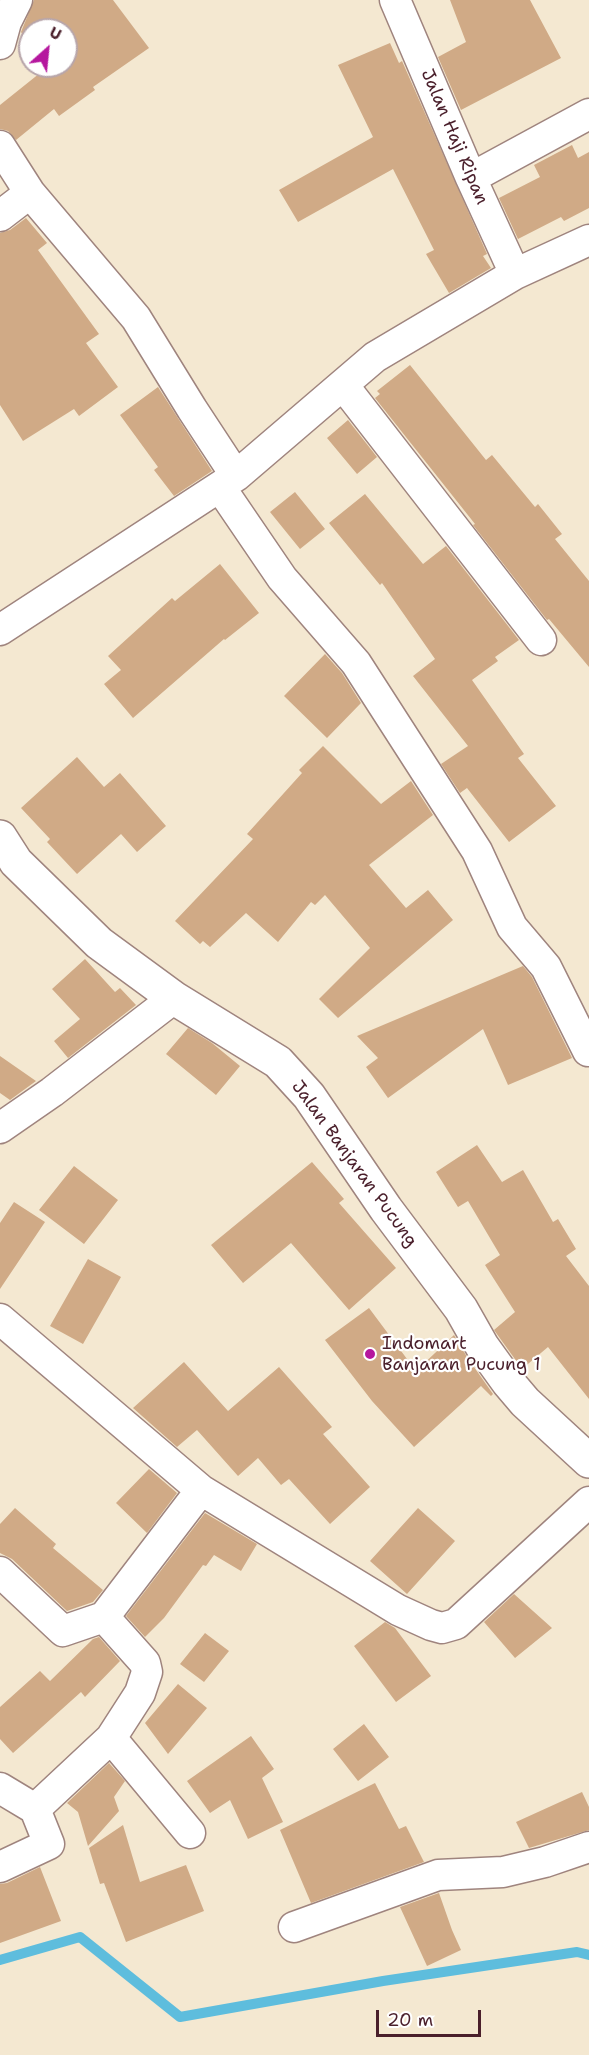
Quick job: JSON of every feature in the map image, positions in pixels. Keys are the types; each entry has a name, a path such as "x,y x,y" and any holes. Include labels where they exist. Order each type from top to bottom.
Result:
{"street":[{"path":"0,44 6,22 17,0"},
{"name":"Jalan Haji Ripan","path":"396,0 471,178 515,274"},
{"path":"471,178 589,114"},
{"path":"0,146 30,193 136,318 192,410 228,482 282,578 356,663 477,851 512,927 546,967 588,1051"},
{"path":"0,216 30,193"},
{"path":"0,630 228,482 375,357 515,274 589,240"},
{"path":"343,385 541,639"},
{"name":"Jalan Banjaran Pucung","path":"0,837 16,862 99,943 174,998 278,1062 309,1096 386,1209 461,1309 482,1346 508,1382 525,1402 586,1454"},
{"path":"0,1128 52,1092 174,998"},
{"path":"0,1319 201,1490 398,1610 430,1625 442,1628 456,1624 589,1502"},
{"path":"0,1572 63,1631 104,1617 201,1490"},
{"path":"34,1809 111,1738 140,1693 147,1672 144,1663 104,1617"},
{"path":"111,1738 190,1833"},
{"path":"0,1788 34,1809 48,1844 0,1867"},
{"path":"294,1927 438,1875 503,1872 546,1862 589,1847"}],"building":[{"path":"34,0 113,0 149,48 93,87 95,90 59,116 54,109 16,140 8,131 0,129 0,105 34,78 78,78 78,18 27,18"},
{"path":"450,0 530,0 561,58 461,110 438,57 466,42"},
{"path":"390,43 399,63 402,61 487,254 483,256 491,268 449,293 426,254 434,250 393,169 298,222 279,190 373,137 338,65"},
{"path":"572,145 578,158 589,152 589,208 564,221 561,217 518,239 499,198 540,177 534,165"},
{"path":"26,218 47,243 38,250 99,334 86,343 118,387 79,416 74,409 23,441 0,405 0,233 10,230"},
{"path":"410,365 486,460 492,455 535,507 538,504 562,534 555,539 589,581 589,667 549,619 547,620 473,525 475,524 375,398 380,394 377,391"},
{"path":"158,387 212,471 174,496 154,470 158,467 120,415"},
{"path":"348,420 377,457 357,474 327,438"},
{"path":"295,492 325,529 300,549 270,512"},
{"path":"365,494 423,564 446,546 519,640 495,657 498,661 472,680 524,754 518,758 556,806 509,842 467,788 460,793 441,764 468,746 413,676 435,659 382,583 380,585 329,523"},
{"path":"220,564 259,613 224,639 133,718 104,684 121,670 108,656 172,598 175,601"},
{"path":"325,654 342,673 361,703 327,738 284,696"},
{"path":"323,746 381,804 411,781 433,815 369,865 406,908 428,890 453,920 338,1018 319,999 370,948 325,895 315,905 311,902 278,942 246,913 210,947 203,941 200,944 175,921 253,839 247,834 302,773 299,770"},
{"path":"77,757 104,787 120,773 166,826 137,852 121,834 77,874 47,842 50,839 21,808"},
{"path":"85,959 115,992 120,988 136,1005 68,1058 54,1041 80,1019 52,989"},
{"path":"523,966 532,977 572,1058 508,1085 483,1029 388,1098 366,1067 378,1058 357,1036"},
{"path":"188,1028 212,1043 240,1066 216,1095 166,1054"},
{"path":"0,1056 36,1081 10,1100 0,1093"},
{"path":"477,1145 502,1182 523,1170 553,1222 558,1219 576,1249 566,1256 589,1286 589,1399 548,1347 522,1369 494,1330 515,1312 485,1265 500,1255 468,1201 458,1207 436,1172"},
{"path":"312,1162 344,1199 339,1203 396,1268 349,1310 291,1243 243,1283 211,1245"},
{"path":"74,1166 118,1200 84,1244 39,1210"},
{"path":"14,1202 45,1222 0,1289 0,1223"},
{"path":"88,1259 121,1277 83,1344 50,1326"},
{"path":"369,1308 416,1371 454,1335 493,1394 491,1396 481,1386 414,1447 372,1401 325,1340"},
{"path":"184,1362 228,1411 279,1367 332,1427 323,1434 370,1487 330,1524 289,1479 281,1485 258,1458 238,1476 197,1430 177,1447 133,1408"},
{"path":"149,1469 177,1493 147,1533 116,1503"},
{"path":"15,1508 56,1544 53,1548 103,1590 93,1602 67,1611 12,1559 0,1553 0,1524"},
{"path":"418,1508 455,1541 407,1594 370,1561"},
{"path":"205,1513 257,1544 241,1571 214,1555 206,1566 203,1565 164,1618 145,1637 126,1616"},
{"path":"514,1594 552,1628 515,1658 484,1622"},
{"path":"385,1622 395,1628 431,1676 396,1702 354,1646"},
{"path":"205,1633 229,1651 204,1682 180,1664"},
{"path":"99,1637 120,1661 85,1697 81,1692 13,1753 0,1739 0,1707 40,1671 50,1681 93,1639"},
{"path":"178,1684 207,1708 168,1754 145,1723"},
{"path":"364,1724 389,1757 358,1781 333,1749"},
{"path":"251,1736 274,1769 262,1778 283,1822 248,1839 230,1800 210,1813 187,1781"},
{"path":"109,1763 125,1781 114,1797 119,1811 88,1846 78,1812 67,1803"},
{"path":"375,1783 399,1829 406,1826 424,1862 311,1903 280,1830"},
{"path":"582,1792 589,1807 589,1830 529,1848 516,1822"},
{"path":"123,1825 140,1882 186,1865 204,1911 126,1942 104,1883 100,1884 89,1848"},
{"path":"40,1867 61,1921 0,1943 0,1884 7,1883"},
{"path":"439,1893 461,1950 427,1966 400,1907"}],"waterway":[{"path":"0,1960 80,1937 180,2017 383,1981 577,1952 589,1955"}],"place":[{"name":"Indomart Banjaran Pucung 1","path":"370,1354"}]}
